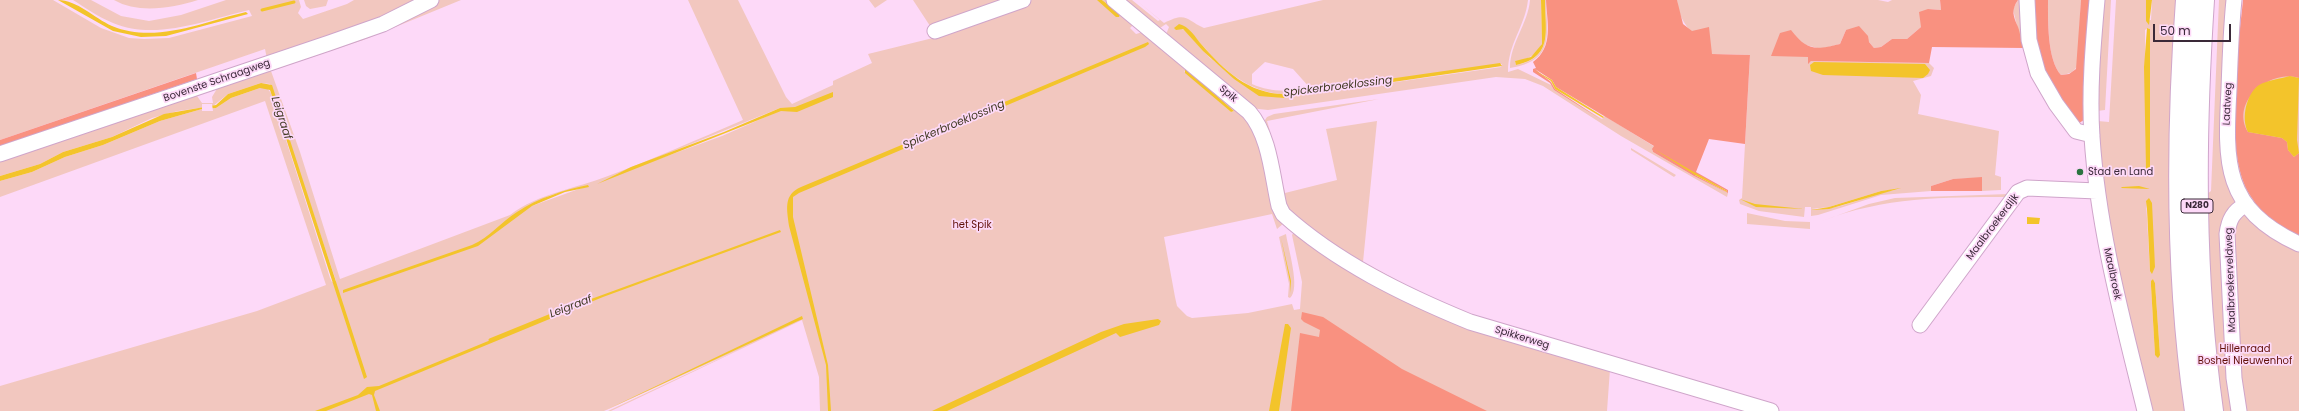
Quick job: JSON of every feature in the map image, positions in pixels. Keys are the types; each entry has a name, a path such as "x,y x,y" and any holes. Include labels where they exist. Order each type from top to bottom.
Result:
{"highway":[{"name":"N280","path":"2187,0 2180,138 2181,216 2185,315 2196,411"},
{"name":"N280","path":"2203,0 2197,139 2198,257 2206,370 2212,411"}],"street":[{"name":"Bovenste Schraagweg","path":"0,154 383,24 431,0"},
{"path":"935,31 1023,0"},
{"name":"Spik","path":"1114,0 1249,112 1256,120 1263,137 1279,206 1283,214 1292,222"},
{"path":"2027,0 2029,40 2038,73 2056,104 2076,131 2092,135"},
{"name":"Maalbroek","path":"2097,0 2093,50 2092,135 2097,191 2111,272 2145,411"},
{"name":"Laatweg","path":"2234,0 2226,140 2229,165 2246,204 2263,224 2299,244"},
{"name":"Maalbroekerdijk","path":"1920,325 2018,192 2027,188 2097,191"},
{"name":"Maalbroekerveldweg","path":"2239,411 2234,378 2227,234 2229,219 2235,211 2246,204"},
{"name":"Spikkerweg","path":"1292,222 1369,273 1440,310 1470,322 1771,411"}],"green space":[{"path":"0,0 53,0 101,28 129,38 144,39 169,38 252,16 249,10 181,27 146,30 129,28 113,23 73,0 91,0 121,16 149,21 181,15 226,0 299,0 301,7 298,13 303,19 347,4 354,0 421,0 387,17 267,59 265,49 0,140"},
{"path":"114,0 198,0 166,7 144,8 134,7"},
{"path":"304,0 328,0 326,6 310,9 306,6"},
{"name":"het Spik","path":"436,0 461,0 366,39 271,71 300,152 340,279 510,215 533,201 545,196 596,181 743,120 688,0 738,0 786,97 792,104 833,85 833,81 872,63 868,54 933,38 1032,0 1098,0 1119,14 1102,0 1107,0 1136,22 1130,28 1136,34 1143,32 1250,121 1248,124 1256,138 1259,151 1255,130 1258,138 1274,213 1278,215 1284,223 1277,229 1272,214 1164,237 1177,306 1187,316 1192,318 1248,313 1292,304 1294,310 1300,309 1302,282 1292,235 1294,232 1344,263 1574,359 1577,362 1576,359 1610,369 1607,411 820,411 819,377 802,320 611,411 608,411 753,343 604,411 0,411 0,386 257,311 326,285 265,101 0,197 0,181 32,172 65,157 103,145 160,121 202,109 216,108 231,98 260,88 267,88 271,93 330,278 332,282 336,281 270,84 261,83 228,94 213,106 178,111 152,118 112,137 63,152 40,164 0,176 0,159 197,96 202,103 213,103 212,97 218,87","holes":["1184,71 1187,71 1234,111 1231,112","780,108 786,108 722,136 612,176","587,186 518,211 551,195"]},
{"path":"869,0 887,0 875,8"},
{"path":"913,0 1003,0 934,32"},
{"path":"1120,0 1132,0 1158,21 1160,20 1136,0 1164,23 1172,19 1182,17 1204,28 1323,0 1528,0 1524,19 1511,52 1508,72 1518,69 1551,85 1554,90 1602,119 1605,116 1655,147 1652,150 1653,152 1694,176 1728,193 1727,197 1621,136 1543,86 1525,79 1496,77 1268,110 1250,108 1165,37 1169,27 1166,24 1157,30","holes":["1178,25 1192,35 1220,64 1236,77 1263,91 1273,93 1284,94 1502,64 1501,67 1284,98 1257,94 1210,58 1185,31 1181,28 1176,29","1265,62 1293,69 1310,88 1274,90 1252,84 1252,74"]},
{"path":"1530,0 1541,0 1542,44 1531,56 1515,61 1516,65 1537,56 1542,49 1546,32 1546,0 1547,35 1545,44 1541,53 1535,59 1525,65 1510,68 1513,50 1529,9"},
{"path":"1677,0 1878,0 1888,2 1892,0 1940,0 1941,10 1928,9 1921,27 1907,39 1892,39 1881,47 1874,48 1869,42 1846,30 1840,44 1821,49 1802,44 1808,57 1808,63 1811,61 1929,63 1934,68 1931,76 1913,81 1921,95 1918,114 1999,131 1995,175 2001,177 2001,190 1982,191 1982,178 1953,179 1931,186 1931,191 1881,195 1818,215 1811,216 1811,209 1811,207 1805,207 1804,217 1759,211 1740,204 1739,200 1742,198 1750,55 1712,54 1689,30 1678,9","holes":["1901,189 1878,194 1834,208 1811,209 1829,207 1881,191"]},
{"path":"2018,0 2024,0 2035,73 2028,72 2031,70 2024,48 2017,45 2021,44 2013,9"},
{"path":"2048,0 2081,0 2078,64 2073,71 2067,74 2061,75 2053,60 2049,39"},
{"path":"2100,0 2111,0 2105,110 2097,111"},
{"path":"2116,0 2146,0 2146,21 2151,20 2152,0 2179,0 2188,411 2151,411 2114,262 2100,159 2098,121 2109,122","holes":["2148,28 2150,29 2150,177 2147,175 2146,171 2145,30","2146,201 2155,267 2150,271","2153,279 2155,283 2160,355 2155,355 2151,286"]},
{"name":"Hillenraad Boshei Nieuwenhof","path":"2219,0 2231,0 2231,179 2253,0 2299,0 2299,411 2202,411 2207,194 2211,191"},
{"path":"1379,99 1267,121 1270,131 1263,123 1267,117 1274,114"},
{"path":"1377,121 1363,262 1464,316 1360,264 1291,215 1280,190 1284,188 1285,193 1337,180 1326,129"},
{"path":"1631,148 1676,175 1674,177 1631,150"},
{"path":"2009,194 2008,197 1937,198 1891,203 1845,213 1822,221 1869,204 1895,198"},
{"path":"1747,213 1785,221 1810,222 1810,229 1747,224"},
{"path":"1286,234 1294,277 1293,293 1290,298 1288,297 1289,284 1279,237"}],"shaded area":[{"path":"1546,0 1677,0 1683,24 1692,31 1709,27 1712,54 1750,55 1745,144 1709,139 1696,172 1728,190 1728,193 1694,176 1653,152 1652,149 1654,146 1556,87 1552,80 1535,69 1551,82 1555,89 1602,120 1554,90 1550,83 1533,72 1533,69 1536,68 1533,62 1540,56 1547,42 1548,25","holes":["1696,174 1727,192 1695,175"]},
{"path":"1940,0 2018,0 2014,7 2014,13 2024,48 1932,47 1929,63 1811,61 1808,64 1808,57 1771,56 1780,33 1791,30 1802,42 1818,48 1840,44 1846,30 1859,26 1868,36 1869,42 1874,48 1881,47 1892,39 1907,39 1921,27 1919,12 1928,9 1941,10"},
{"path":"2032,0 2048,0 2049,39 2053,60 2061,75 2069,74 2076,69 2081,0 2090,0 2084,120 2079,123 2055,88 2040,59 2036,43"},
{"path":"2243,0 2299,0 2299,78 2276,78 2265,83 2256,90 2248,99 2244,110 2244,121 2248,132 2282,138 2287,142 2288,150 2294,157 2299,153 2299,239 2278,225 2260,209 2250,195 2242,176 2237,154 2234,100"},
{"path":"196,73 197,79 0,146 0,140"},
{"path":"1982,177 1982,191 1931,191 1931,186 1953,179"},
{"path":"1302,312 1323,317 1402,369 1487,411 1291,411 1300,333 1319,337 1320,330 1301,319"}],"water":[{"path":"58,0 79,6 112,26 128,31 145,33 179,30 246,12 248,14 166,36 141,37 113,31"},
{"path":"1097,0 1102,0 1120,14 1119,17 1116,17"},
{"path":"1541,0 1545,0 1546,22 1545,41 1542,49 1537,56 1516,65 1515,61 1531,57 1542,44"},
{"path":"2146,0 2152,0 2149,25 2146,21"},
{"name":"Spickerbroeklossing","path":"1179,24 1189,29 1219,63 1238,79 1248,85 1271,93 1284,94 1500,63 1502,66 1284,98 1259,96 1234,79 1203,51 1183,29 1176,30 1174,28"},
{"path":"2147,28 2150,29 2150,174 2148,177 2146,171 2144,67"},
{"name":"Spickerbroeklossing","path":"1148,42 1149,44 1145,47 799,193 793,197 793,217 828,365 831,411 828,411 826,365 789,226 787,208 791,194 801,187"},
{"path":"1814,62 1925,64 1930,70 1923,78 1823,75 1811,71 1810,65"},
{"path":"1185,70 1187,70 1234,111 1231,112 1185,73"},
{"path":"1534,70 1552,80 1556,87 1604,117 1603,118 1555,89 1551,81"},
{"path":"2290,76 2299,78 2297,140 2299,153 2294,157 2288,150 2287,142 2282,138 2248,132 2245,120 2248,100 2259,85"},
{"path":"261,83 272,85 367,377 364,379 270,90 260,88 231,98 216,108 202,109 160,121 103,145 65,157 32,172 0,181 0,176 40,164 63,152 112,137 164,114 216,105 228,94"},
{"path":"833,92 833,97 797,112 781,111 597,184 631,167 724,132 780,108 795,107"},
{"path":"1654,149 1727,191 1727,192 1695,175"},
{"path":"588,185 589,187 565,192 532,206 478,246 343,293 343,290 472,245 484,238 511,216 525,207 561,192"},
{"path":"2139,186 2150,189 2121,188 2122,187"},
{"path":"1901,188 1829,209 1811,210 1829,207 1881,191"},
{"path":"2149,198 2152,203 2155,267 2152,274 2150,271 2146,201"},
{"path":"1740,199 1755,204 1804,209 1756,207"},
{"path":"2027,217 2040,218 2039,224 2027,224"},
{"path":"780,230 781,232 603,297 375,391 374,395 380,411 376,411 372,395 369,394 326,411 315,411 358,395 367,387 379,386 583,302"},
{"path":"1281,238 1291,281 1290,293 1290,282"},
{"path":"2153,279 2155,283 2160,355 2158,358 2155,355 2151,286 2151,281"},
{"path":"802,316 803,319 604,411"},
{"path":"1158,319 1161,321 1159,325 1120,337 1116,333 947,411 932,411 1101,332 1124,324"},
{"path":"1285,324 1288,324 1291,328 1279,411 1269,411"}],"pier":[{"path":"202,104 212,104 213,111 202,111"}],"waterway":[{"path":"262,10 294,2"},
{"name":"Leigraaf","path":"490,340 581,303"}],"place":[{"name":"Stad en Land","path":"2080,172"}]}
